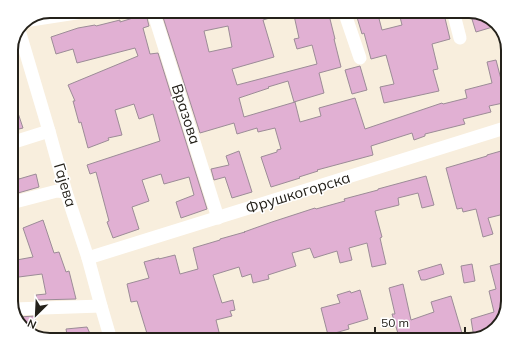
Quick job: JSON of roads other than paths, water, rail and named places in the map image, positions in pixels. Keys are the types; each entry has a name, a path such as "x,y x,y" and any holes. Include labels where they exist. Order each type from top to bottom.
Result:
{"street":[{"name":"Вразова","path":"155,18 218,218"},
{"path":"346,18 360,58"},
{"path":"455,18 460,38"},
{"name":"Гајева","path":"21,36 66,192 88,258 109,333"},
{"name":"Фрушкогорска","path":"88,258 501,129"},
{"path":"18,141 49,131"},
{"path":"18,200 57,191 66,192"},
{"path":"19,309 101,306"}]}
